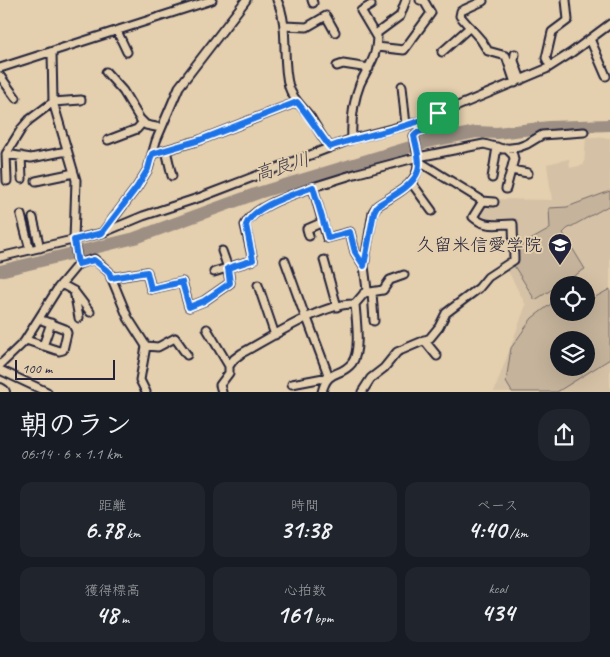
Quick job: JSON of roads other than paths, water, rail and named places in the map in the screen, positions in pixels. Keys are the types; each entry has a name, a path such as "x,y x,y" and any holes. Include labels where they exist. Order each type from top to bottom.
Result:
{"street":[{"path":"0,68 212,0"},
{"path":"102,233 137,187 148,169 161,128 179,87 246,0"},
{"path":"277,0 283,16 284,48 289,86 293,97 330,147"},
{"path":"352,139 351,121 353,107 360,85 377,52 377,33 400,16 406,0"},
{"path":"377,47 404,50 430,13 424,1 420,0"},
{"path":"550,66 546,58 552,32 568,20 566,0"},
{"path":"483,1 461,11 460,16 488,51 506,56 518,82"},
{"path":"371,5 361,11 377,38"},
{"path":"284,26 307,28 326,16 335,32"},
{"path":"0,257 74,242 102,233 352,139 422,121 518,82 550,66 610,24"},
{"path":"442,52 470,27"},
{"path":"117,31 127,52"},
{"path":"590,39 606,76"},
{"path":"52,52 53,102 76,180 74,242 78,262"},
{"path":"515,54 514,61 518,82"},
{"path":"337,66 343,64 369,68"},
{"path":"106,72 123,91 134,112 143,122 146,125 161,128"},
{"path":"0,76 16,98"},
{"path":"402,86 406,125"},
{"path":"7,181 3,168 6,154 29,120 53,102 81,100"},
{"path":"152,154 200,140 297,102"},
{"path":"292,384 329,377 346,369 353,362 357,352 355,304 366,290 364,266 374,212 377,206 411,182 418,171 414,136 418,132 433,128 438,113"},
{"path":"108,140 137,129 143,122"},
{"path":"214,272 253,260 246,225 251,215 270,204 313,187 358,173 484,144 506,148 527,144 542,135 584,132"},
{"path":"492,178 497,147"},
{"path":"506,148 513,154 514,159 506,189"},
{"path":"166,150 172,176"},
{"path":"6,154 32,158 68,151"},
{"path":"21,156 22,179"},
{"path":"418,158 483,201 494,202"},
{"path":"511,170 528,173"},
{"path":"36,181 74,174"},
{"path":"411,182 432,211"},
{"path":"313,187 328,238 350,232 355,252 364,266"},
{"path":"362,392 371,378 384,368 397,352 430,338 440,328 446,313 479,288 488,277 514,260 513,224 480,224 473,216 483,201"},
{"path":"21,215 30,250"},
{"path":"33,218 40,248"},
{"path":"309,236 307,229 323,222"},
{"path":"111,278 147,272 151,289 182,282 189,307 204,301 230,283 228,268 222,251"},
{"path":"0,365 26,340 61,284 78,262 94,260 109,272 128,318 146,346 140,380 146,392"},
{"path":"324,260 337,306"},
{"path":"285,261 329,377"},
{"path":"364,293 383,290 390,280 404,275"},
{"path":"61,284 74,291 90,312"},
{"path":"258,285 275,335"},
{"path":"74,291 79,318"},
{"path":"372,292 374,321"},
{"path":"229,366 242,353 319,311 349,303 355,304"},
{"path":"26,340 59,351 64,350 67,332 65,329 39,319"},
{"path":"43,346 50,323"},
{"path":"207,329 229,366 229,373 220,385 222,392"},
{"path":"146,346 158,347 175,338 187,355"},
{"path":"424,340 436,356"},
{"path":"0,370 47,392"},
{"path":"322,392 325,382 329,377"}],"waterway":[{"name":"高良川","path":"0,271 135,238 258,193 427,142 476,132 497,133 549,127 610,125"}],"place":[{"name":"久留米信愛学院","path":"560,266"}]}
